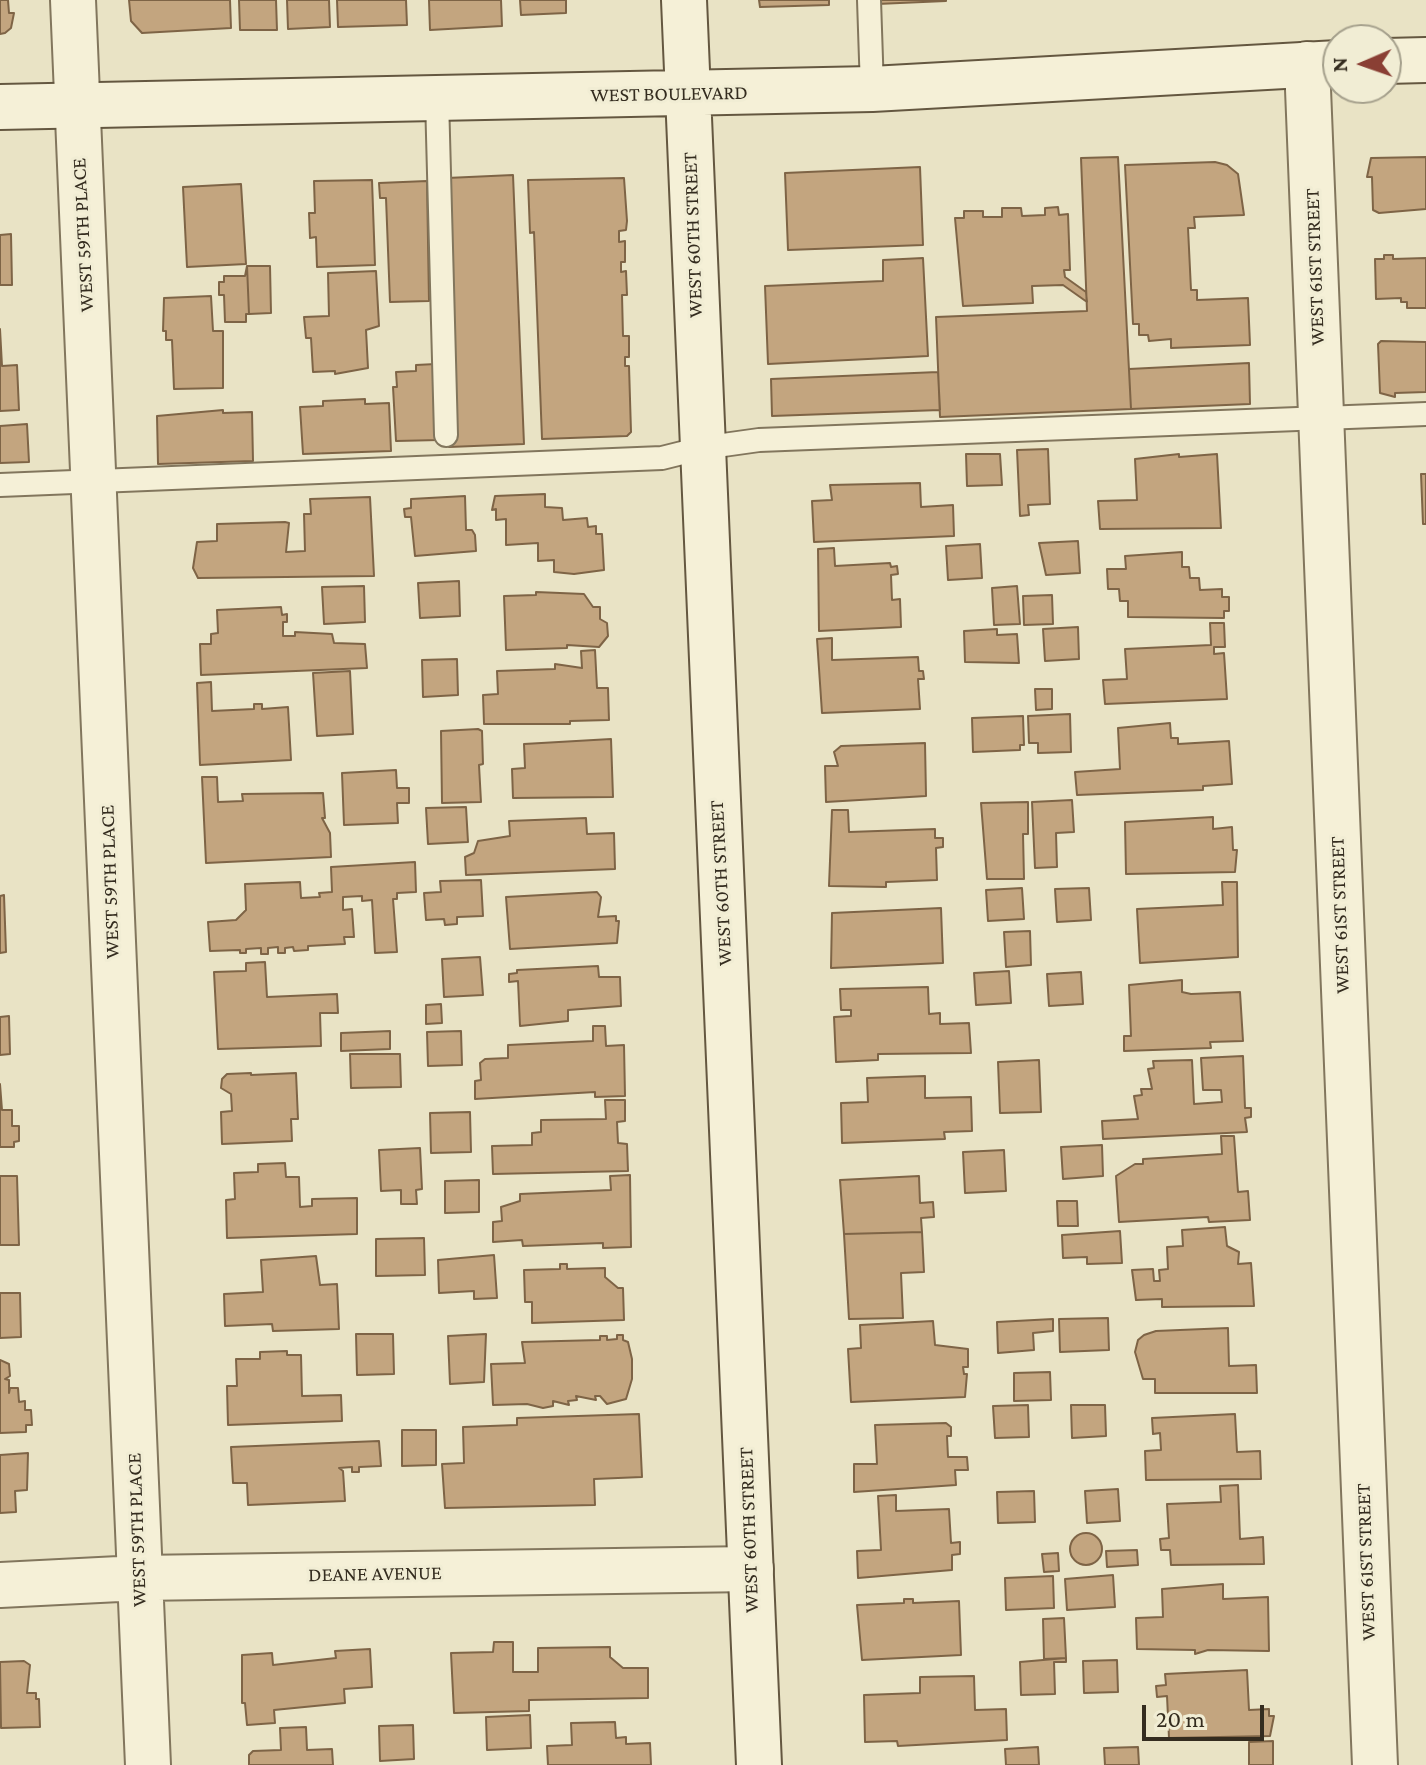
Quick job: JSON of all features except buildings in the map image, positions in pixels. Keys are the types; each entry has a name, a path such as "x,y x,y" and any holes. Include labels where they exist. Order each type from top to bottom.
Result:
{"street":[{"name":"WEST 59TH PLACE","path":"73,0 148,1765"},
{"name":"WEST 60TH STREET","path":"684,0 759,1765"},
{"path":"1402,61 1426,60"},
{"name":"WEST BOULEVARD","path":"0,107 872,89 1322,64"},
{"name":"WEST 61ST STREET","path":"1322,64 1320,417 1375,1765"},
{"name":"DEANE AVENUE","path":"0,1585 139,1578 751,1569"}],"lane":[{"path":"869,0 872,89"},
{"path":"437,98 446,435"},
{"path":"0,485 662,458 702,448 759,440 1426,414"}]}
